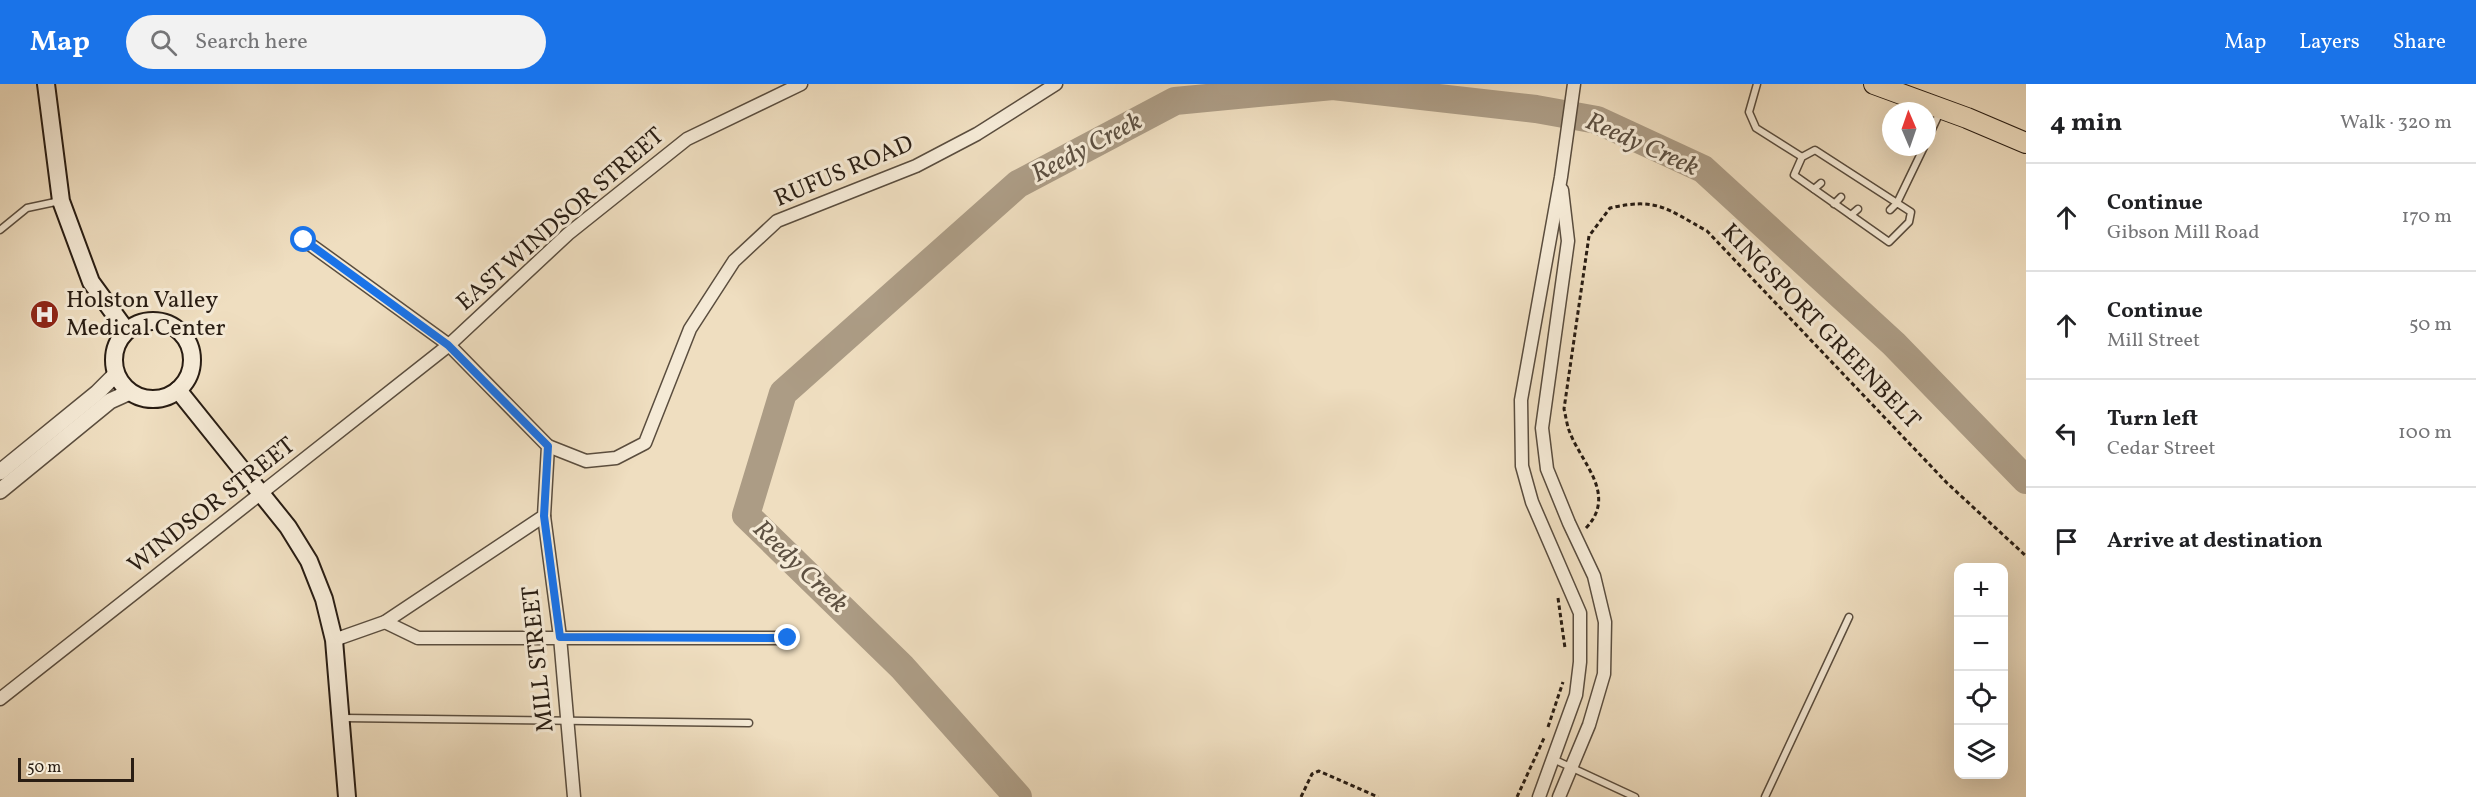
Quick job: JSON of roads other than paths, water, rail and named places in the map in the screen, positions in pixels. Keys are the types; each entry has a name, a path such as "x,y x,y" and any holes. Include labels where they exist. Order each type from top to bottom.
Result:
{"highway":[{"path":"1874,84 2026,143"}],"main road":[{"path":"46,84 61,201 91,282 126,330"},
{"path":"149,320 162,321 183,334 192,356 187,381 168,397 142,398 130,392 121,384 116,374 114,350 126,330 137,323 149,320"},
{"path":"178,390 288,527 309,561 324,599 334,640 347,797"}],"street":[{"name":"EAST WINDSOR STREET","path":"448,345 568,234 687,139 801,84"},
{"name":"RUFUS ROAD","path":"548,446 586,461 616,458 645,443 690,329 734,261 777,221 815,204 916,166 977,134 1056,84"},
{"path":"1539,797 1576,695 1580,662 1580,613 1529,493 1522,466 1521,400 1561,177 1575,84"},
{"path":"1559,797 1589,725 1604,674 1605,622 1594,576 1546,469 1542,428 1568,241 1561,177"},
{"path":"304,240 448,345 548,446"},
{"name":"WINDSOR STREET","path":"0,699 448,345"},
{"path":"0,472 97,393 116,374"},
{"path":"0,491 110,401 130,392"},
{"name":"MILL STREET","path":"548,446 544,516 560,637 574,797"},
{"path":"334,640 386,622 544,516"},
{"path":"386,622 418,639 788,638"}],"lane":[{"path":"1757,84 1749,112 1756,128 1802,157"},
{"path":"1936,121 1942,109"},
{"path":"1815,150 1842,166 1911,212 1909,222 1889,242 1794,175 1802,157 1815,150"},
{"path":"1890,210 1897,203 1920,156"},
{"path":"1836,171 1842,166"},
{"path":"1855,185 1862,179"},
{"path":"1814,189 1821,183"},
{"path":"1871,197 1879,190"},
{"path":"1834,204 1841,197"},
{"path":"0,230 27,208 61,201"},
{"path":"1851,215 1858,209"},
{"path":"1871,229 1877,223"},
{"path":"1764,797 1849,617"},
{"path":"342,718 749,723"},
{"path":"1553,759 1635,797"}],"waterway":[{"name":"Reedy Creek","path":"1018,797 902,667 746,515 783,393 1018,184 1175,101 1333,86 1536,109 1597,120 1703,169 1894,344 2026,480"}],"place":[{"name":"Holston Valley Medical Center","path":"45,315"}]}
